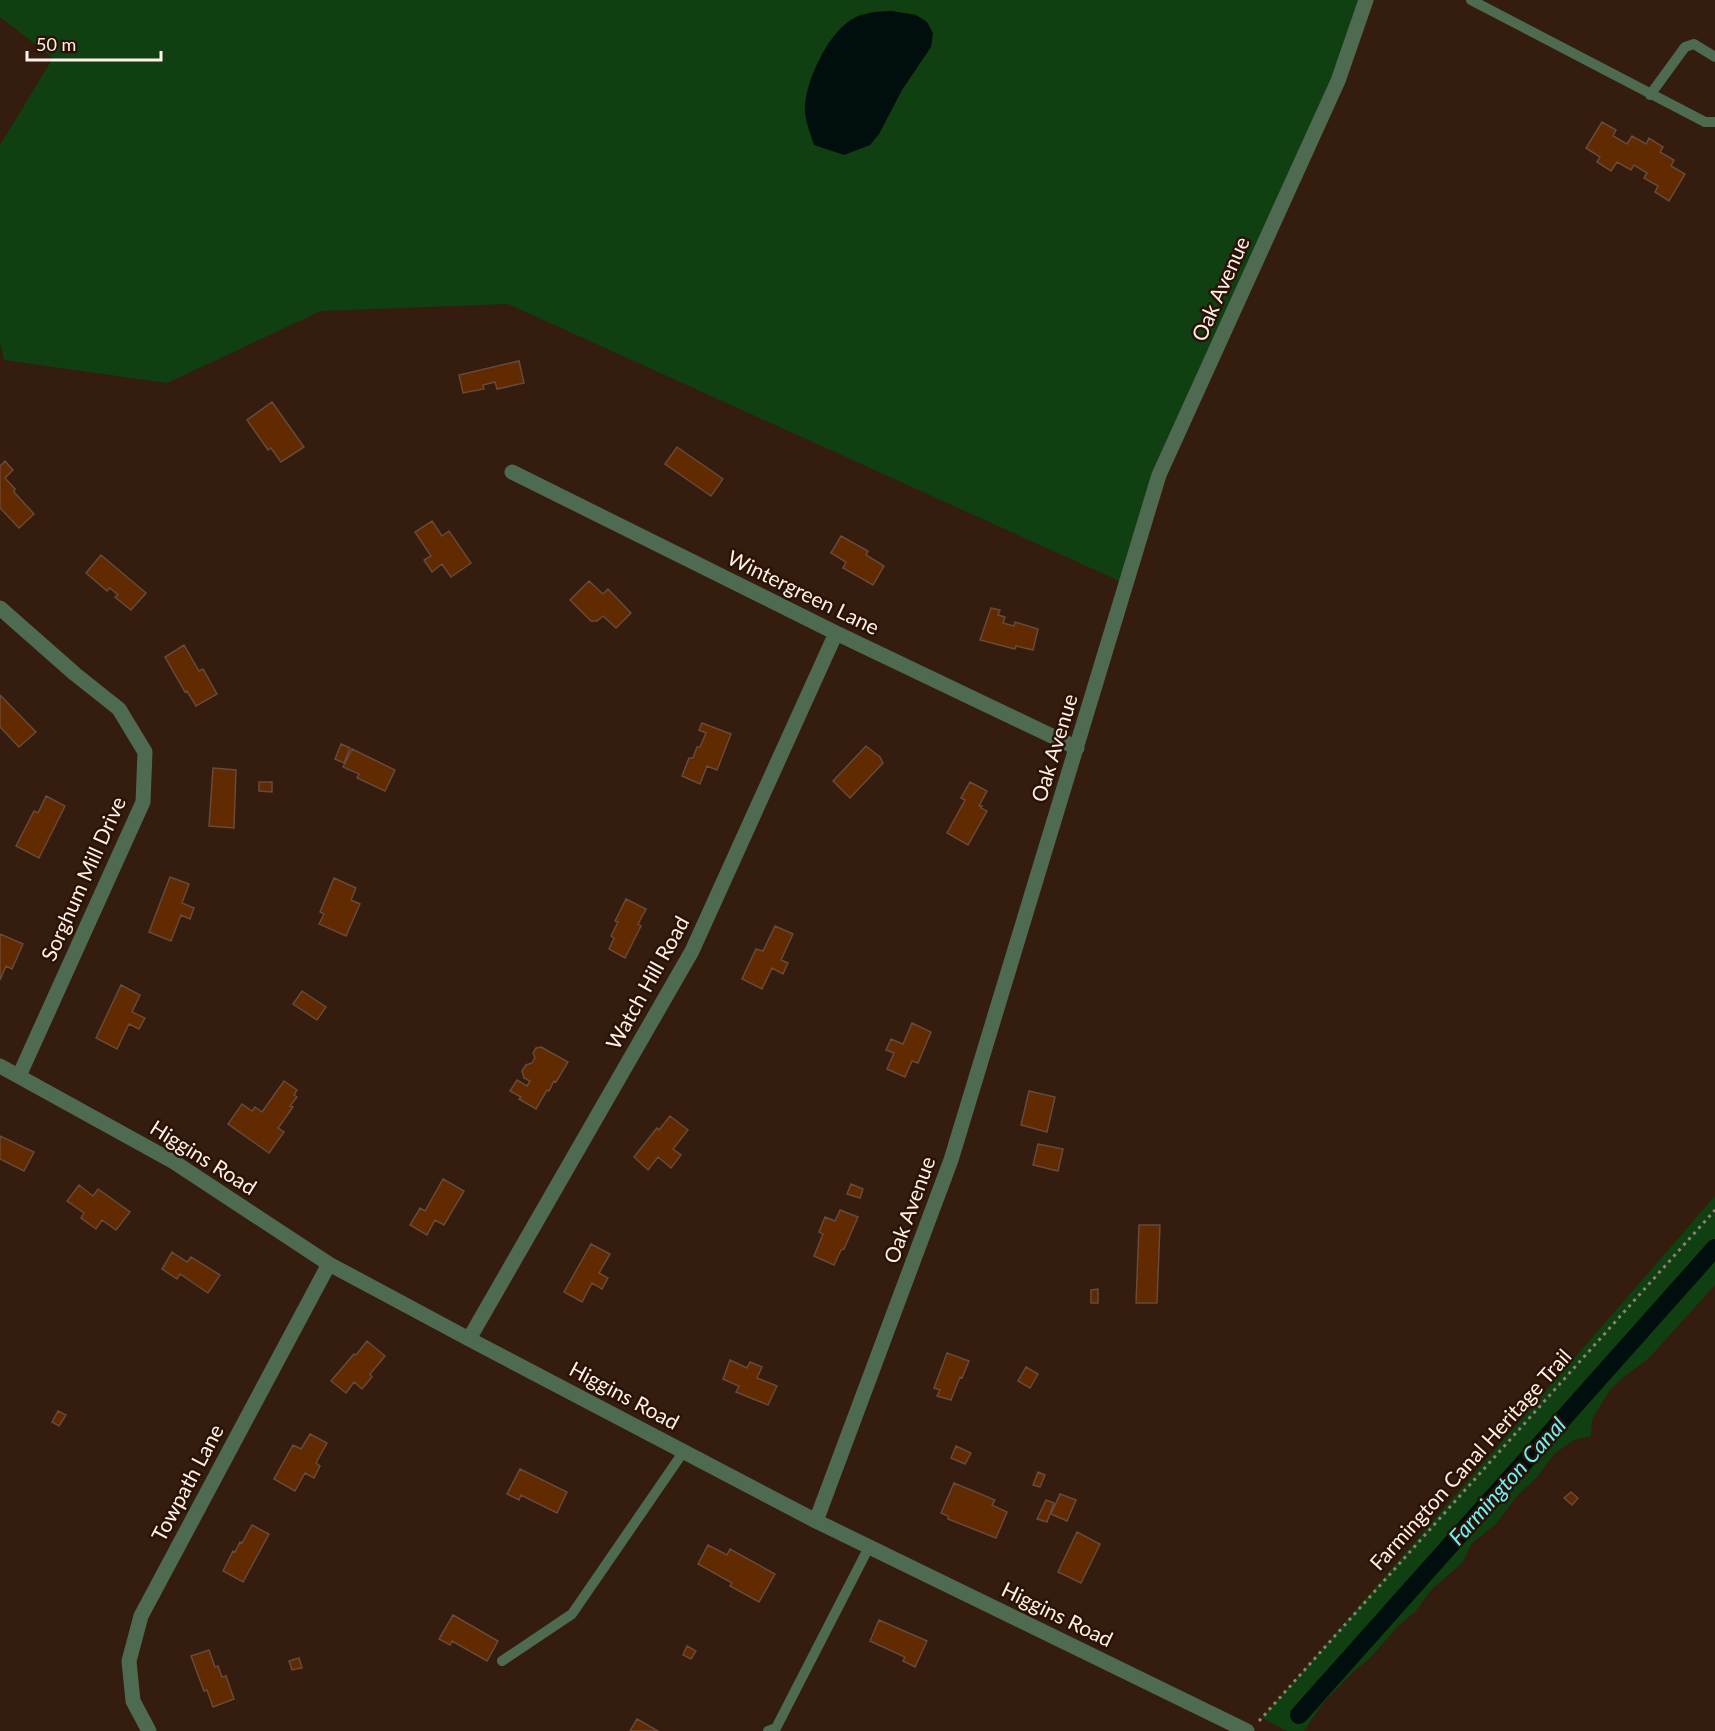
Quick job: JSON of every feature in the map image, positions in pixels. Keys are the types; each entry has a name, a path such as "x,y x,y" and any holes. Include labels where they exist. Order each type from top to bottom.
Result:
{"street":[{"name":"Oak Avenue","path":"816,1521 951,1160 1159,475 1338,81 1366,0"},
{"name":"Wintergreen Lane","path":"512,472 836,633 1077,748"},
{"name":"Sorghum Mill Drive","path":"0,608 119,709 146,752 143,802 19,1076"},
{"name":"Watch Hill Road","path":"468,1339 692,951 836,633"},
{"name":"Higgins Road","path":"0,1066 174,1162 329,1263 468,1339 816,1521 1251,1728"},
{"name":"Towpath Lane","path":"149,1731 132,1701 129,1661 141,1616 329,1263"}],"lane":[{"path":"1471,0 1650,95 1705,122 1715,122"},
{"path":"1650,95 1685,47 1694,44 1715,57"},
{"path":"502,1661 573,1614 684,1451"},
{"path":"768,1731 776,1728 869,1547"}],"path":[{"name":"Farmington Canal Heritage Trail","path":"1251,1728 1715,1210"}],"green space":[{"path":"0,0 1366,0 1159,475 1126,584 508,304 321,311 167,383 4,360 0,342 0,145 53,58 0,17","holes":["891,11 916,15 902,90 879,134 814,145 805,112 811,77 870,12"]},
{"path":"1715,1196 1715,1285 1648,1359 1610,1390 1592,1419 1591,1436 1574,1440 1554,1454 1537,1477 1516,1497 1496,1524 1472,1543 1462,1563 1431,1590 1415,1612 1399,1625 1371,1657 1323,1703 1304,1731 1287,1731 1262,1718"}],"shaded area":[{"path":"891,11 916,15 927,22 933,33 931,47 902,90 879,134 870,145 844,155 814,145 805,113 805,102 812,75 825,48 842,27 855,17"}],"building":[{"path":"1602,122 1616,130 1613,136 1627,144 1632,136 1646,144 1649,138 1663,147 1660,152 1674,160 1671,166 1685,174 1669,201 1655,192 1658,186 1644,178 1647,173 1634,165 1631,170 1617,162 1611,171 1597,162 1600,157 1586,148"},
{"path":"519,361 524,383 497,389 495,382 483,385 484,389 463,393 459,375"},
{"path":"272,402 304,447 281,462 271,448 268,450 247,420"},
{"path":"677,447 723,479 711,496 665,464"},
{"path":"5,461 13,470 5,478 34,514 19,528 0,508 0,466"},
{"path":"432,521 442,536 449,531 471,563 451,577 442,564 432,572 424,560 431,556 415,532"},
{"path":"841,536 868,551 866,555 884,566 873,585 843,568 846,562 831,553"},
{"path":"101,555 146,593 131,610 115,597 118,595 110,588 107,591 86,573"},
{"path":"589,581 603,594 608,589 631,613 616,628 603,616 597,621 591,621 570,600"},
{"path":"991,608 1000,610 998,615 1005,617 1003,623 1014,626 1015,622 1038,629 1033,650 1016,646 1015,649 980,640"},
{"path":"184,645 199,671 203,669 217,694 196,706 187,691 185,692 165,657"},
{"path":"0,695 36,732 19,747 0,727"},
{"path":"702,723 731,734 717,770 707,766 700,784 682,776 689,758 693,758 706,733 699,730"},
{"path":"341,744 350,748 344,763 335,759"},
{"path":"866,746 880,757 883,763 850,798 833,781"},
{"path":"352,749 395,770 385,791 357,778 359,774 343,767"},
{"path":"213,768 236,770 234,828 209,826"},
{"path":"259,782 272,782 272,792 259,791"},
{"path":"970,782 987,791 979,806 987,811 968,845 947,833 965,800 961,798"},
{"path":"46,796 65,806 39,858 16,846 34,811 38,813"},
{"path":"170,877 189,884 182,903 194,908 190,919 181,915 171,941 149,932"},
{"path":"334,878 356,888 351,900 360,904 346,936 319,924 324,914 320,912"},
{"path":"626,899 646,909 638,924 641,926 625,958 609,949 614,938 611,936 618,922 615,921"},
{"path":"775,926 793,934 781,960 788,963 783,974 772,968 762,989 742,979 756,949 763,951"},
{"path":"0,934 23,944 12,969 6,966 0,980"},
{"path":"121,985 140,995 132,1012 145,1018 139,1029 129,1024 117,1049 96,1038"},
{"path":"302,991 326,1007 317,1020 293,1004"},
{"path":"912,1023 931,1032 918,1063 912,1061 905,1077 887,1069 894,1053 886,1050 891,1039 903,1044"},
{"path":"541,1047 568,1062 536,1109 510,1091 517,1080 527,1086 530,1081 524,1078 522,1071 526,1065 532,1063 536,1048"},
{"path":"284,1081 297,1090 294,1095 297,1097 290,1106 293,1107 278,1128 284,1132 269,1153 228,1124 242,1104 252,1111 255,1107 262,1112"},
{"path":"1029,1091 1055,1097 1047,1132 1021,1125"},
{"path":"670,1116 688,1130 673,1149 681,1155 671,1168 658,1157 648,1170 634,1157 657,1128 659,1130"},
{"path":"0,1136 34,1152 24,1171 0,1159"},
{"path":"1038,1144 1063,1149 1058,1171 1033,1165"},
{"path":"443,1179 464,1191 444,1225 435,1220 427,1235 410,1225 420,1208 425,1211"},
{"path":"851,1184 863,1189 860,1198 847,1194"},
{"path":"79,1185 93,1196 98,1189 130,1212 116,1230 102,1220 96,1229 81,1218 84,1213 67,1201"},
{"path":"840,1210 858,1217 834,1265 814,1256 823,1234 819,1232 825,1217 835,1221"},
{"path":"1139,1225 1160,1225 1157,1303 1136,1303"},
{"path":"591,1244 610,1254 599,1273 608,1278 602,1289 592,1283 582,1302 564,1292"},
{"path":"172,1252 187,1262 191,1257 220,1275 208,1293 180,1274 177,1279 162,1269"},
{"path":"1098,1289 1098,1303 1091,1303 1091,1290"},
{"path":"367,1341 385,1356 370,1374 372,1377 362,1389 354,1382 346,1393 331,1381"},
{"path":"947,1353 969,1361 951,1400 937,1396 940,1390 934,1388"},
{"path":"730,1360 747,1368 750,1362 762,1367 757,1378 777,1386 768,1405 736,1392 739,1386 723,1379"},
{"path":"1026,1367 1038,1374 1030,1388 1018,1381"},
{"path":"58,1411 66,1415 59,1426 52,1422"},
{"path":"310,1434 327,1443 316,1463 320,1466 314,1478 305,1473 295,1491 274,1479 293,1445 301,1449"},
{"path":"956,1446 971,1453 965,1464 951,1458"},
{"path":"520,1469 567,1492 557,1513 521,1495 519,1500 507,1494"},
{"path":"1038,1472 1045,1475 1040,1487 1033,1485"},
{"path":"954,1483 995,1500 992,1505 1007,1512 996,1538 948,1519 948,1516 941,1513"},
{"path":"1571,1492 1578,1498 1572,1505 1564,1498"},
{"path":"1060,1494 1076,1500 1067,1521 1051,1514"},
{"path":"1046,1500 1054,1503 1047,1522 1037,1519"},
{"path":"252,1525 269,1534 243,1582 223,1571 233,1551 235,1552 240,1542 242,1543"},
{"path":"1077,1532 1100,1544 1081,1583 1058,1572"},
{"path":"708,1545 727,1555 730,1549 775,1574 759,1602 730,1586 732,1583 698,1564"},
{"path":"453,1615 498,1641 487,1661 452,1641 450,1645 439,1639"},
{"path":"879,1620 927,1641 915,1667 903,1661 905,1657 870,1641"},
{"path":"687,1646 696,1651 691,1659 683,1655"},
{"path":"209,1650 215,1667 218,1666 222,1677 226,1676 234,1699 213,1707 207,1690 204,1691 191,1656"},
{"path":"299,1658 302,1668 292,1670 289,1661"},
{"path":"637,1719 658,1731 630,1731"}],"waterway":[{"name":"Farmington Canal","path":"1299,1715 1715,1248"}]}
